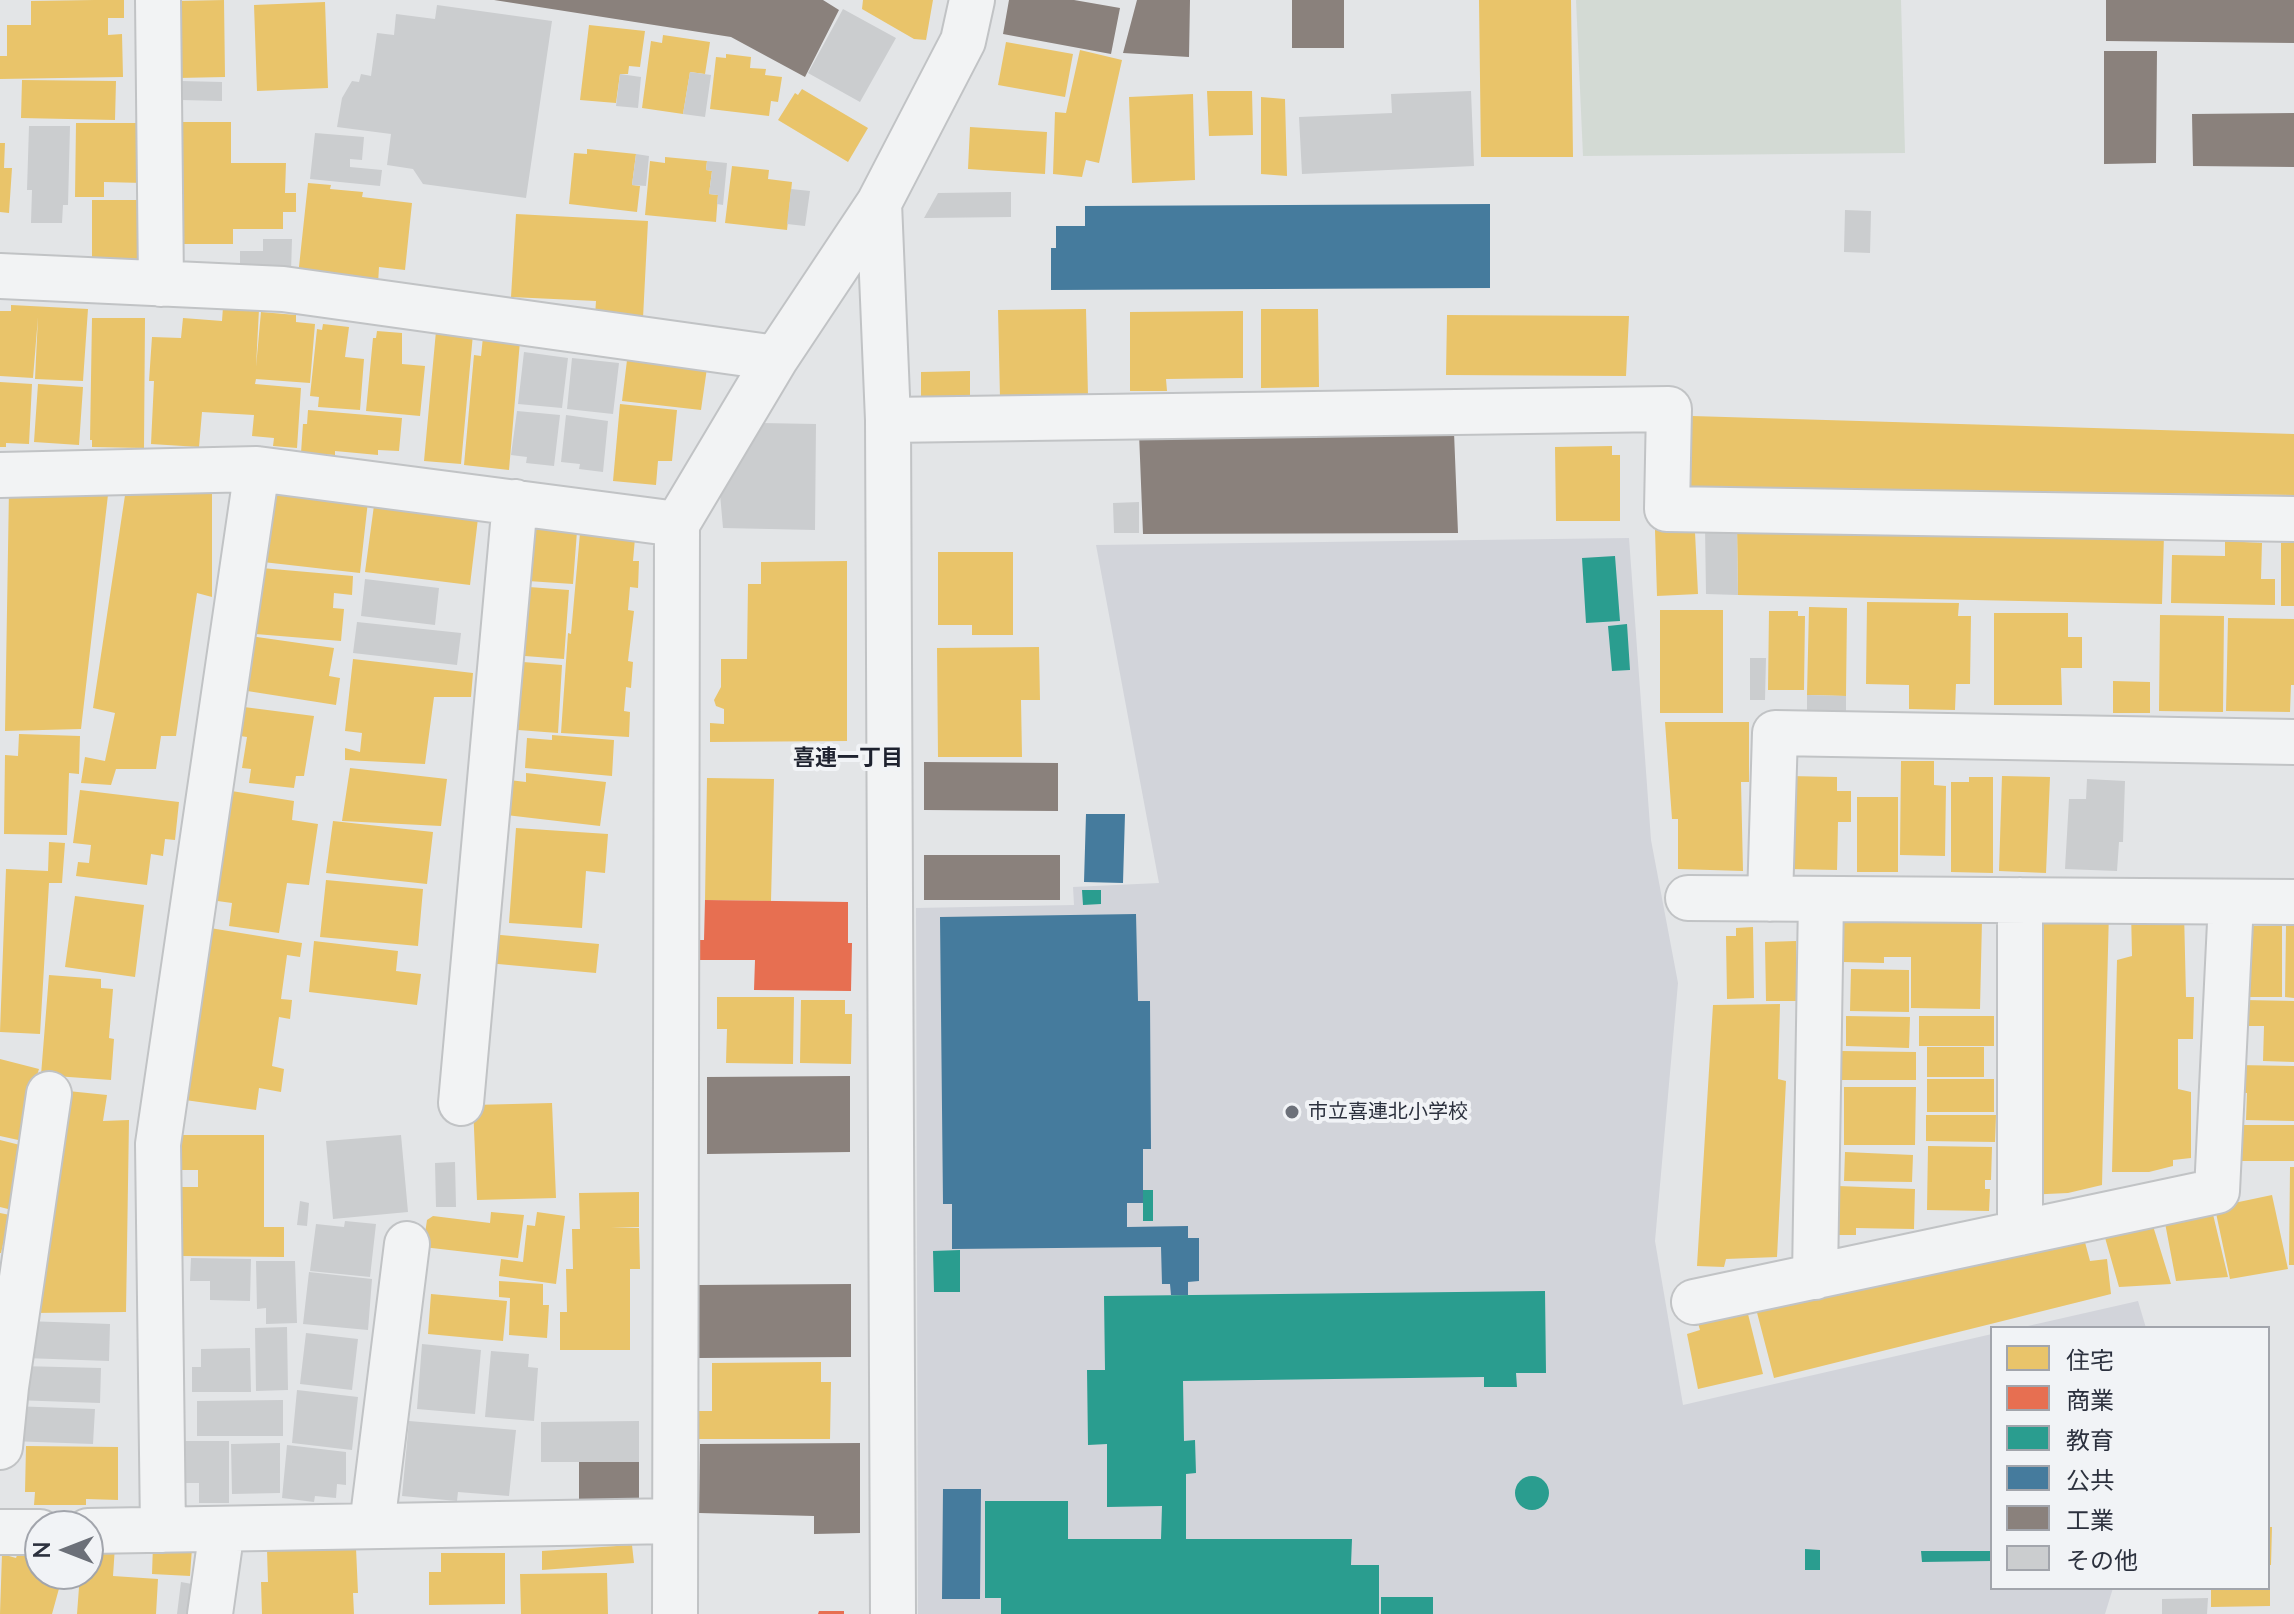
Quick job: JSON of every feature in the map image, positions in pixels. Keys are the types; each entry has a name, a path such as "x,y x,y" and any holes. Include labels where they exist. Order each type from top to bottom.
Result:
{"street":[{"path":"158,0 161,284"},
{"path":"675,1614 677,524 776,358 879,203 963,41 972,0"},
{"path":"879,203 888,420 893,1614"},
{"path":"0,276 283,289 776,358"},
{"path":"888,420 1669,409 1667,509 2294,519"},
{"path":"0,475 257,469 677,524"},
{"path":"163,1530 158,1144 257,469"},
{"path":"461,1103 515,502"},
{"path":"1770,899 1775,733 2294,742"},
{"path":"1688,898 2294,902"},
{"path":"1815,1277 1821,899"},
{"path":"2020,900 2020,1233"},
{"path":"1694,1302 2217,1191 2231,902"},
{"path":"0,1447 49,1094"},
{"path":"372,1525 407,1244"},
{"path":"104,1531 675,1521"},
{"path":"210,1614 222,1529"},
{"path":"0,1532 24,1532"}],"shaded area":[{"path":"1576,0 1901,0 1905,153 1583,156"},
{"name":"市立喜連北小学校","path":"1629,538 1651,840 1678,983 1655,1241 1683,1405 1990,1334 1990,1590 2112,1590 2105,1614 918,1614 916,908 1074,905 1073,887 1159,883 1096,545"},
{"path":"2138,1301 2145,1326 2028,1326"}],"building: 住宅":[{"path":"124,0 124,18 108,18 108,35 122,34 123,77 0,79 0,56 7,56 7,25 31,25 31,1"},
{"path":"224,0 225,77 178,78 177,1"},
{"path":"863,0 933,0 926,40 914,39 862,9"},
{"path":"1479,0 1571,0 1573,157 1481,157"},
{"path":"325,2 328,88 257,91 254,5"},
{"path":"589,25 645,31 640,67 629,66 628,74 620,74 616,103 580,100"},
{"path":"663,35 710,42 705,74 690,72 683,114 642,108 651,41 662,43"},
{"path":"1006,42 1073,54 1065,97 998,85"},
{"path":"1080,50 1122,60 1099,163 1086,160 1082,177 1053,174 1055,112 1066,113"},
{"path":"726,54 751,57 750,68 766,69 765,75 782,77 778,102 771,101 769,116 710,109 716,57 726,58"},
{"path":"22,80 116,81 115,120 21,118"},
{"path":"802,89 868,128 848,162 778,120 795,93 798,95"},
{"path":"1207,91 1252,91 1253,135 1209,136"},
{"path":"1193,94 1195,180 1132,183 1129,97"},
{"path":"1261,97 1285,99 1287,176 1261,174"},
{"path":"179,122 231,122 231,163 286,163 285,193 296,193 296,212 283,212 283,229 233,229 233,244 179,244"},
{"path":"76,123 144,123 143,183 104,182 104,197 75,197"},
{"path":"970,127 1047,132 1045,174 968,169"},
{"path":"0,143 5,143 4,168 12,168 9,213 0,212"},
{"path":"587,149 636,154 632,185 640,186 637,212 569,204 574,153 587,154"},
{"path":"665,157 707,161 706,170 712,171 709,194 718,195 716,222 645,215 650,161 665,163"},
{"path":"732,166 769,170 768,179 792,182 787,230 725,223"},
{"path":"308,183 363,192 362,197 412,203 405,270 379,267 378,284 298,276"},
{"path":"92,200 144,200 144,268 92,267"},
{"path":"516,214 648,221 643,318 595,316 596,301 511,297"},
{"path":"11,305 88,309 83,381 35,379 38,317 33,378 0,376 0,311 11,311"},
{"path":"223,307 259,309 256,367 261,312 296,315 296,322 315,324 310,383 256,379 255,384 301,388 297,448 273,446 274,438 252,436 254,415 202,412 199,447 151,444 154,381 149,381 152,337 181,338 183,318 222,321"},
{"path":"1086,309 1088,396 1000,398 998,310"},
{"path":"1261,309 1318,309 1319,387 1261,388"},
{"path":"1243,311 1243,378 1166,379 1167,391 1130,391 1130,312"},
{"path":"1447,315 1629,316 1626,376 1446,375"},
{"path":"92,318 145,318 144,448 92,447"},
{"path":"323,324 349,327 345,357 364,359 360,410 318,407 319,397 310,396 317,329 322,330"},
{"path":"377,331 402,333 402,364 425,366 420,416 366,411 373,338 376,338"},
{"path":"436,331 473,334 461,464 424,461"},
{"path":"483,337 520,341 509,470 464,465 474,355 481,356"},
{"path":"628,352 708,361 701,410 622,401"},
{"path":"970,371 970,401 921,402 921,372"},
{"path":"0,382 32,384 29,444 6,443 6,447 0,447"},
{"path":"38,384 83,387 79,445 34,442"},
{"path":"620,404 677,410 672,461 658,461 656,485 613,481"},
{"path":"308,410 402,418 399,451 378,450 378,455 335,451 335,455 301,453 303,424 307,424"},
{"path":"1692,416 2294,434 2294,495 1690,487"},
{"path":"1612,446 1612,455 1620,455 1620,521 1556,521 1555,447"},
{"path":"127,482 212,492 212,597 197,593 176,736 161,736 156,769 116,769 111,785 81,783 85,757 105,761 115,713 93,708"},
{"path":"109,486 81,729 5,731 9,489"},
{"path":"275,489 369,492 360,573 254,561"},
{"path":"375,498 479,510 470,585 365,572"},
{"path":"578,518 573,584 528,581 533,526"},
{"path":"1737,527 2164,535 2162,604 1738,595"},
{"path":"1655,530 1695,532 1698,594 1657,596"},
{"path":"580,533 635,538 633,561 639,561 638,588 630,587 628,610 634,611 628,661 633,662 631,688 626,687 624,711 630,712 629,737 561,733 568,633 571,634"},
{"path":"2225,541 2262,543 2261,579 2275,579 2275,605 2171,603 2172,555 2225,556"},
{"path":"2281,543 2294,543 2294,606 2281,606"},
{"path":"938,552 1013,552 1013,635 972,635 972,625 938,625"},
{"path":"847,561 847,741 710,742 710,723 724,724 724,709 716,706 714,700 721,687 721,659 747,659 748,584 761,584 761,562"},
{"path":"250,567 353,576 352,595 334,593 333,608 344,609 341,641 243,633"},
{"path":"529,587 569,590 564,659 525,656"},
{"path":"1867,602 1959,603 1958,616 1971,616 1970,684 1956,684 1955,710 1909,709 1909,685 1866,684"},
{"path":"1809,607 1847,608 1846,696 1807,695"},
{"path":"1660,610 1723,610 1723,713 1660,713"},
{"path":"1769,611 1798,611 1798,616 1805,616 1804,690 1768,690"},
{"path":"1994,613 2068,613 2068,637 2082,637 2082,668 2061,668 2062,705 1994,705"},
{"path":"2160,615 2224,616 2223,712 2159,711"},
{"path":"2228,618 2294,619 2294,685 2291,685 2290,712 2226,711"},
{"path":"250,636 334,648 329,676 340,678 336,705 241,690"},
{"path":"1039,647 1040,700 1021,700 1022,757 938,757 937,648"},
{"path":"353,659 473,673 471,697 434,697 425,764 345,760 345,748 360,752 362,733 345,731"},
{"path":"523,662 562,665 558,733 518,730"},
{"path":"2113,681 2150,682 2150,713 2113,713"},
{"path":"244,707 314,716 304,776 296,776 294,788 249,783 251,769 242,768 247,737 240,736"},
{"path":"1665,722 1749,722 1749,782 1741,782 1743,871 1678,869 1678,819 1672,819"},
{"path":"19,734 80,736 79,774 69,773 67,835 4,834 5,755 18,756"},
{"path":"552,735 614,740 612,776 525,768 527,738 552,740"},
{"path":"1901,761 1934,761 1934,785 1946,786 1945,856 1900,855"},
{"path":"350,768 447,779 441,826 342,821"},
{"path":"526,773 606,782 600,826 506,815 509,780 526,782"},
{"path":"1789,776 1837,777 1837,791 1851,791 1851,822 1838,822 1837,870 1788,869"},
{"path":"2002,776 2050,777 2046,873 1999,871"},
{"path":"1969,777 1993,777 1993,873 1951,872 1951,782 1969,782"},
{"path":"707,778 774,779 771,901 705,900"},
{"path":"219,789 294,801 292,820 318,824 309,885 287,883 279,933 229,926 232,903 203,899"},
{"path":"80,790 179,802 175,840 165,839 163,856 151,854 147,885 76,876 78,862 89,863 91,845 73,843"},
{"path":"1857,797 1898,797 1898,872 1857,872"},
{"path":"333,821 433,832 427,884 326,873"},
{"path":"516,828 608,834 605,873 586,871 582,928 509,923"},
{"path":"49,842 65,843 62,883 49,883 40,1034 0,1032 6,869 48,871"},
{"path":"326,880 423,889 418,946 320,937"},
{"path":"75,896 144,905 135,977 65,967"},
{"path":"2039,909 2109,911 2102,1185 2068,1193 2025,1195"},
{"path":"2131,911 2184,911 2186,997 2194,997 2193,1039 2178,1039 2178,1089 2191,1092 2191,1158 2173,1160 2173,1166 2149,1172 2112,1172 2117,960 2132,956"},
{"path":"1844,915 1910,916 1910,923 1982,920 1980,1009 1911,1008 1911,957 1884,957 1884,963 1843,962"},
{"path":"2245,926 2282,926 2282,997 2245,997"},
{"path":"2286,926 2294,926 2294,998 2285,997"},
{"path":"1753,927 1754,998 1727,999 1726,936 1736,936 1736,928"},
{"path":"210,928 302,943 300,957 287,955 281,999 292,1000 290,1019 279,1017 272,1066 284,1069 281,1092 259,1088 256,1110 185,1100"},
{"path":"490,934 599,944 596,973 487,963"},
{"path":"314,941 398,951 396,971 421,974 417,1005 309,992"},
{"path":"1796,941 1797,1001 1766,1001 1765,942"},
{"path":"1851,969 1909,970 1909,1012 1850,1011"},
{"path":"49,975 101,979 101,988 113,989 109,1038 114,1039 111,1080 41,1075"},
{"path":"717,997 794,997 793,1064 726,1063 727,1029 717,1029"},
{"path":"801,1000 845,1000 845,1014 852,1014 851,1064 800,1063"},
{"path":"2245,1000 2294,1001 2294,1062 2263,1061 2264,1026 2244,1026"},
{"path":"1780,1004 1778,1079 1786,1081 1777,1257 1726,1259 1724,1267 1697,1266 1713,1005"},
{"path":"1846,1016 1910,1017 1909,1048 1846,1046"},
{"path":"1919,1016 1994,1016 1994,1046 1919,1046"},
{"path":"1927,1047 1984,1047 1984,1077 1927,1077"},
{"path":"1841,1051 1916,1052 1916,1080 1840,1080"},
{"path":"0,1059 39,1069 34,1085 32,1143 0,1136"},
{"path":"2237,1065 2294,1066 2294,1121 2246,1120 2247,1093 2237,1093"},
{"path":"1927,1079 1994,1079 1994,1112 1927,1112"},
{"path":"1844,1087 1916,1087 1915,1145 1844,1145"},
{"path":"68,1091 107,1095 103,1121 129,1120 126,1312 31,1313"},
{"path":"552,1103 556,1198 477,1200 473,1105"},
{"path":"1926,1115 1996,1115 1995,1142 1926,1141"},
{"path":"2240,1125 2294,1125 2294,1161 2240,1161"},
{"path":"181,1135 264,1135 264,1227 284,1227 284,1257 182,1256 182,1187 198,1187 198,1170 181,1170"},
{"path":"0,1140 32,1148 16,1211 0,1207"},
{"path":"1928,1146 1992,1147 1991,1180 1985,1180 1985,1189 1990,1189 1989,1211 1927,1210"},
{"path":"1845,1152 1913,1155 1912,1182 1844,1181"},
{"path":"2290,1167 2294,1167 2294,1265 2289,1265"},
{"path":"1838,1186 1915,1189 1914,1229 1856,1228 1856,1235 1837,1235"},
{"path":"639,1192 639,1227 611,1227 639,1228 640,1269 630,1269 630,1350 560,1350 560,1312 567,1312 566,1269 573,1269 572,1229 580,1229 579,1193"},
{"path":"2272,1195 2288,1269 2230,1279 2213,1199 2234,1203"},
{"path":"2211,1206 2228,1277 2176,1281 2165,1223"},
{"path":"491,1212 524,1215 518,1258 423,1247 427,1220 433,1216 490,1223"},
{"path":"537,1212 565,1216 556,1284 499,1276 501,1259 523,1262 527,1225 535,1226"},
{"path":"0,1213 10,1215 1,1253 0,1253"},
{"path":"2149,1213 2171,1284 2119,1287 2102,1227"},
{"path":"2082,1231 2090,1261 2107,1259 2111,1294 1774,1378 1755,1305"},
{"path":"499,1281 543,1284 543,1305 549,1305 547,1338 509,1335 510,1298 499,1297"},
{"path":"431,1294 507,1301 503,1341 428,1334"},
{"path":"1747,1310 1763,1374 1698,1389 1687,1334 1700,1330 1697,1320"},
{"path":"821,1362 821,1382 831,1382 830,1439 699,1439 699,1411 712,1411 712,1363"},
{"path":"26,1446 118,1447 118,1500 86,1499 86,1505 34,1505 35,1492 25,1492"},
{"path":"2270,1527 2272,1527 2271,1565"},
{"path":"104,1545 115,1546 113,1576 158,1579 156,1614 77,1614 79,1590 104,1590"},
{"path":"153,1545 192,1548 190,1576 152,1574"},
{"path":"632,1545 634,1563 542,1570 542,1551"},
{"path":"20,1547 24,1547 24,1590 59,1590 52,1614 0,1614 2,1554 16,1558"},
{"path":"356,1548 358,1593 353,1593 354,1614 262,1614 261,1582 268,1582 267,1550"},
{"path":"441,1553 505,1553 505,1604 429,1605 429,1572 441,1572"},
{"path":"607,1573 608,1614 521,1614 520,1574"},
{"path":"2211,1590 2270,1590 2270,1606 2211,1607"}],"building: 商業":[{"path":"705,900 848,902 848,943 852,943 851,991 754,990 755,960 699,960 700,940 704,940"},
{"path":"819,1611 844,1611 844,1614 818,1614"}],"building: 教育":[{"path":"1615,556 1620,621 1586,623 1582,558"},
{"path":"1627,624 1630,670 1612,671 1608,626"},
{"path":"1082,890 1101,890 1101,904 1083,905"},
{"path":"1143,1190 1153,1190 1153,1221 1143,1221"},
{"path":"960,1250 960,1292 934,1292 933,1251"},
{"path":"1545,1291 1546,1373 1516,1373 1517,1387 1484,1387 1484,1377 1183,1381 1184,1441 1195,1440 1196,1473 1186,1474 1186,1539 1352,1539 1351,1565 1379,1565 1379,1614 1001,1614 1001,1598 985,1598 985,1501 1068,1501 1068,1539 1161,1539 1162,1506 1107,1507 1107,1444 1088,1445 1087,1370 1105,1370 1104,1296"},
{"path":"1532,1476 1544,1481 1549,1493 1544,1505 1532,1510 1520,1505 1515,1493 1520,1481"},
{"path":"1805,1549 1820,1550 1820,1570 1805,1570"},
{"path":"1921,1551 1990,1551 1990,1561 1922,1562"},
{"path":"1381,1597 1433,1597 1433,1614 1381,1614"}],"building: 公共":[{"path":"1490,204 1490,288 1051,290 1051,248 1056,248 1056,226 1085,226 1085,206"},
{"path":"1086,814 1125,814 1123,883 1084,882"},
{"path":"1136,914 1138,1001 1150,1001 1151,1149 1143,1149 1143,1203 1127,1203 1127,1227 1188,1226 1188,1238 1199,1238 1199,1281 1188,1282 1188,1295 1171,1295 1170,1284 1162,1284 1161,1247 952,1249 952,1204 943,1204 940,917"},
{"path":"943,1489 981,1489 980,1599 942,1599"}],"building: 工業":[{"path":"494,0 823,0 839,10 805,77 731,37"},
{"path":"1009,0 1074,0 1120,8 1111,54 1003,34"},
{"path":"1137,0 1190,0 1189,57 1123,53"},
{"path":"1292,0 1344,0 1344,48 1292,48"},
{"path":"2106,0 2294,0 2294,43 2106,41"},
{"path":"2104,51 2157,51 2156,163 2104,164"},
{"path":"2294,113 2294,167 2193,166 2192,114"},
{"path":"1454,432 1458,533 1143,534 1139,433"},
{"path":"924,762 1058,763 1058,811 924,810"},
{"path":"924,855 1060,855 1060,900 924,900"},
{"path":"850,1076 850,1152 707,1154 707,1077"},
{"path":"851,1284 851,1357 699,1358 699,1285"},
{"path":"860,1443 860,1533 814,1534 814,1516 699,1513 700,1444"},
{"path":"579,1462 639,1462 639,1499 579,1500"}],"building: その他":[{"path":"437,5 552,21 526,198 423,184 413,169 387,165 391,134 337,127 342,98 352,81 359,82 361,74 371,76 377,33 394,35 396,14 435,19"},
{"path":"843,9 896,38 860,102 808,73"},
{"path":"690,72 711,75 705,117 683,114"},
{"path":"620,74 641,77 638,108 616,106"},
{"path":"181,81 222,82 222,101 181,100"},
{"path":"1471,91 1474,166 1302,174 1299,117 1392,113 1391,94"},
{"path":"29,126 70,126 68,205 63,205 62,223 31,223 32,190 27,190"},
{"path":"315,133 364,137 362,160 350,159 350,167 382,170 380,186 310,179"},
{"path":"636,154 649,156 646,186 632,185"},
{"path":"707,161 727,163 723,205 717,204 718,195 709,194 712,171 706,170"},
{"path":"791,189 810,191 805,226 787,224"},
{"path":"1011,192 1011,217 924,218 938,193"},
{"path":"1845,210 1871,211 1870,253 1844,252"},
{"path":"263,239 292,239 291,272 240,271 240,251 263,251"},
{"path":"524,352 568,358 562,408 518,404"},
{"path":"572,358 619,363 613,414 567,409"},
{"path":"517,411 560,415 554,466 526,463 527,457 511,455"},
{"path":"566,415 608,421 603,472 579,469 580,464 561,462"},
{"path":"761,423 816,424 815,530 723,528 720,494"},
{"path":"1139,502 1139,533 1114,533 1113,503"},
{"path":"1705,526 1737,527 1738,595 1706,594"},
{"path":"365,579 439,588 435,625 361,616"},
{"path":"357,622 461,633 457,665 353,653"},
{"path":"1750,658 1766,658 1765,700 1750,700"},
{"path":"1807,695 1846,696 1846,713 1807,712"},
{"path":"2087,779 2125,781 2123,842 2119,842 2117,871 2065,869 2069,799 2086,799"},
{"path":"401,1135 408,1212 333,1219 326,1141"},
{"path":"455,1162 456,1207 436,1207 435,1163"},
{"path":"300,1201 309,1203 307,1226 297,1225"},
{"path":"345,1221 376,1224 370,1277 310,1271 316,1224 344,1227"},
{"path":"191,1258 251,1259 250,1301 210,1300 210,1281 190,1281"},
{"path":"256,1261 295,1261 297,1323 266,1324 266,1308 257,1309"},
{"path":"309,1272 372,1279 368,1330 303,1324"},
{"path":"26,1321 110,1324 109,1361 25,1358"},
{"path":"287,1327 288,1390 256,1391 255,1328"},
{"path":"306,1333 358,1339 352,1390 300,1384"},
{"path":"422,1344 481,1350 475,1414 417,1409"},
{"path":"250,1348 251,1392 192,1392 192,1367 201,1367 201,1349"},
{"path":"491,1351 529,1354 528,1367 538,1368 534,1421 485,1417"},
{"path":"20,1366 101,1368 100,1403 14,1400"},
{"path":"297,1390 358,1397 352,1450 292,1443"},
{"path":"283,1400 283,1436 197,1436 197,1401"},
{"path":"11,1406 95,1409 93,1444 10,1441"},
{"path":"409,1421 516,1430 509,1496 458,1492 457,1501 402,1496"},
{"path":"639,1421 639,1462 541,1462 541,1422"},
{"path":"184,1441 229,1441 229,1503 199,1503 199,1483 184,1483"},
{"path":"280,1443 280,1493 232,1494 231,1444"},
{"path":"287,1445 346,1452 346,1485 337,1484 336,1498 315,1496 314,1502 282,1498"},
{"path":"181,1582 192,1584 189,1614 177,1614"},
{"path":"2208,1598 2207,1614 2162,1614 2162,1599"}],"place":[{"name":"市立喜連北小学校","path":"1292,1112"}],"district":[{"name":"喜連一丁目","path":"848,758"}]}
